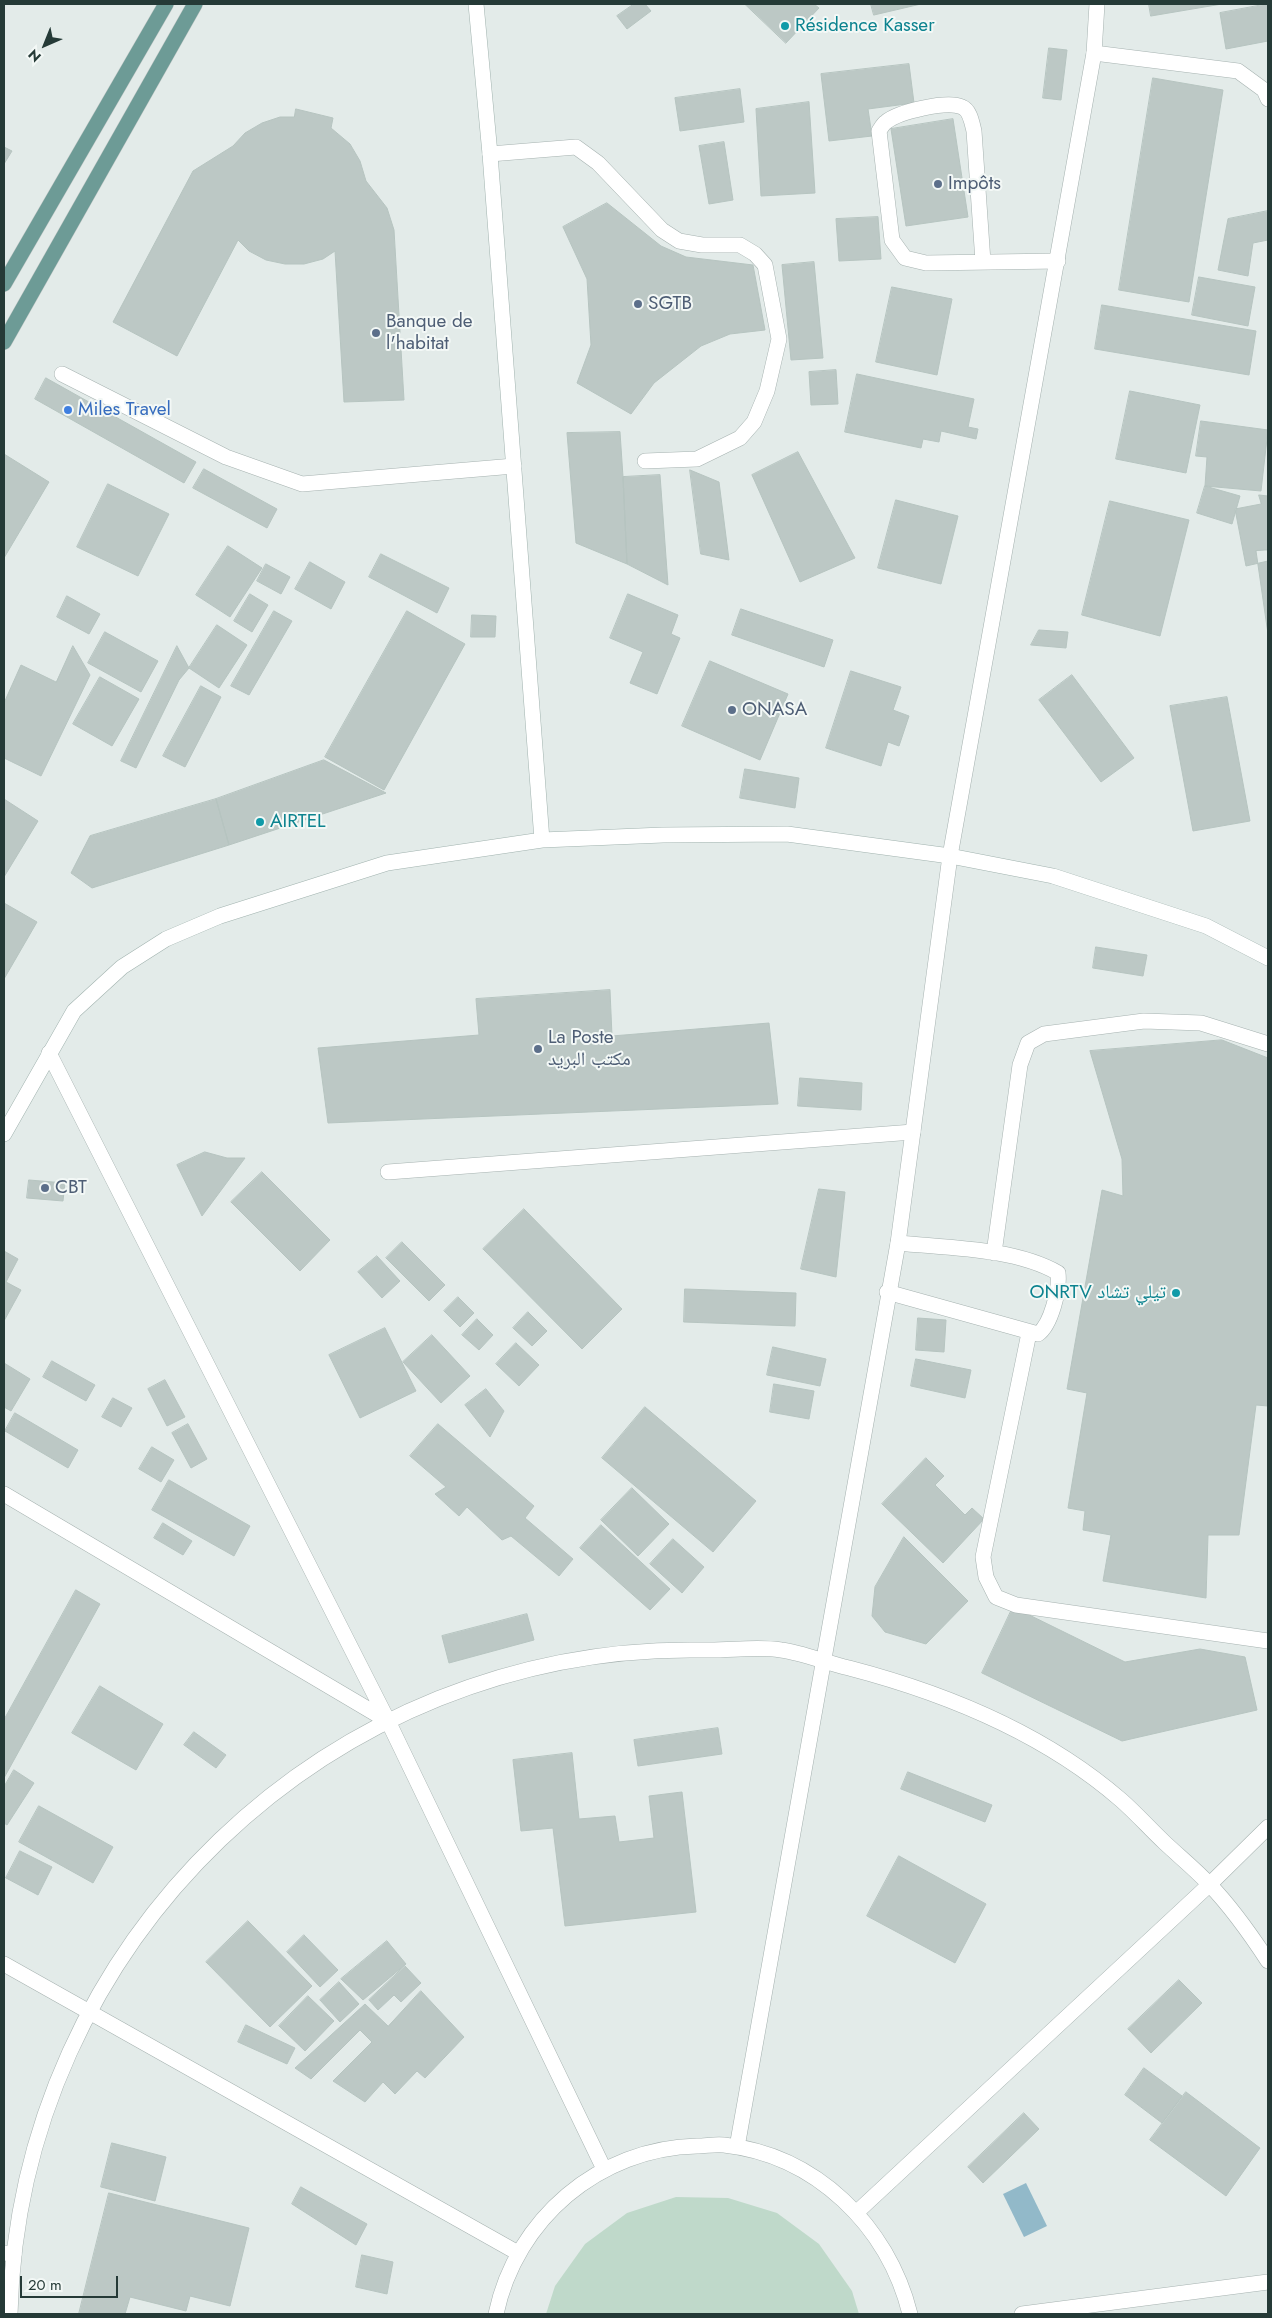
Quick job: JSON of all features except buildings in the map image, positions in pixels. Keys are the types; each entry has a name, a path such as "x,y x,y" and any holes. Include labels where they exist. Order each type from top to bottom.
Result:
{"main road":[{"path":"4,284 166,4"},
{"path":"4,342 195,4"}],"street":[{"path":"476,4 490,154 542,840"},
{"path":"737,2147 898,1244 950,856 1058,261 1094,52 1097,4"},
{"path":"1094,52 1238,71 1264,90 1268,98"},
{"path":"983,262 974,131 968,112 962,107 943,105 902,114 886,122 879,131 892,240 905,258 926,263 1058,261"},
{"path":"490,154 576,147 598,163 662,230 679,240 702,245 740,245 755,254 765,265 779,339 767,391 754,422 740,438 697,459 645,461"},
{"path":"62,374 226,457 302,484 514,466"},
{"path":"4,1134 74,1011 122,967 166,939 220,916 388,864 542,840 663,835 787,834 950,856 1053,876 1206,926 1268,958"},
{"path":"994,1253 1020,1064 1028,1044 1044,1034 1144,1021 1201,1023 1268,1044"},
{"path":"49,1053 388,1721 604,2169"},
{"path":"388,1172 913,1132"},
{"path":"888,1292 1038,1334 1046,1329 1059,1283 1058,1273 1044,1265 994,1253 898,1244"},
{"path":"1029,1333 983,1557 986,1577 996,1597 1016,1605 1268,1642"},
{"path":"4,1494 388,1721"},
{"path":"10,2314 9,2254 42,2122 88,2012 120,1959 160,1904 221,1838 297,1775 388,1721 432,1701 478,1684 524,1671 595,1657 660,1651 741,1648 780,1650 903,1683 961,1705 1044,1746 1120,1799 1210,1884 1268,1961"},
{"path":"857,2212 1210,1884 1268,1827"},
{"path":"4,1964 518,2253"},
{"path":"496,2314 518,2253 542,2219 556,2204 604,2169 632,2158 665,2148 721,2145 737,2147 786,2163 805,2172 823,2183 857,2212 886,2250 897,2271 910,2314"},
{"path":"1022,2314 1268,2282"}],"green space":[{"path":"676,2197 728,2198 777,2213 819,2244 852,2291 859,2314 546,2314 555,2286 585,2244 627,2213"}],"water":[{"path":"1026,2183 1047,2226 1024,2237 1003,2194"}],"place":[{"name":"Résidence Kasser","path":"785,26"},
{"name":"Impôts","path":"938,184"},
{"name":"SGTB","path":"638,304"},
{"name":"Banque de l'habitat","path":"376,333"},
{"name":"Miles Travel","path":"68,410"},
{"name":"ONASA","path":"732,710"},
{"name":"AIRTEL","path":"260,822"},
{"name":"La Poste مكتب البريد","path":"538,1049"},
{"name":"CBT","path":"45,1188"},
{"name":"ONRTV تيلي تشاد","path":"1176,1293"}]}
